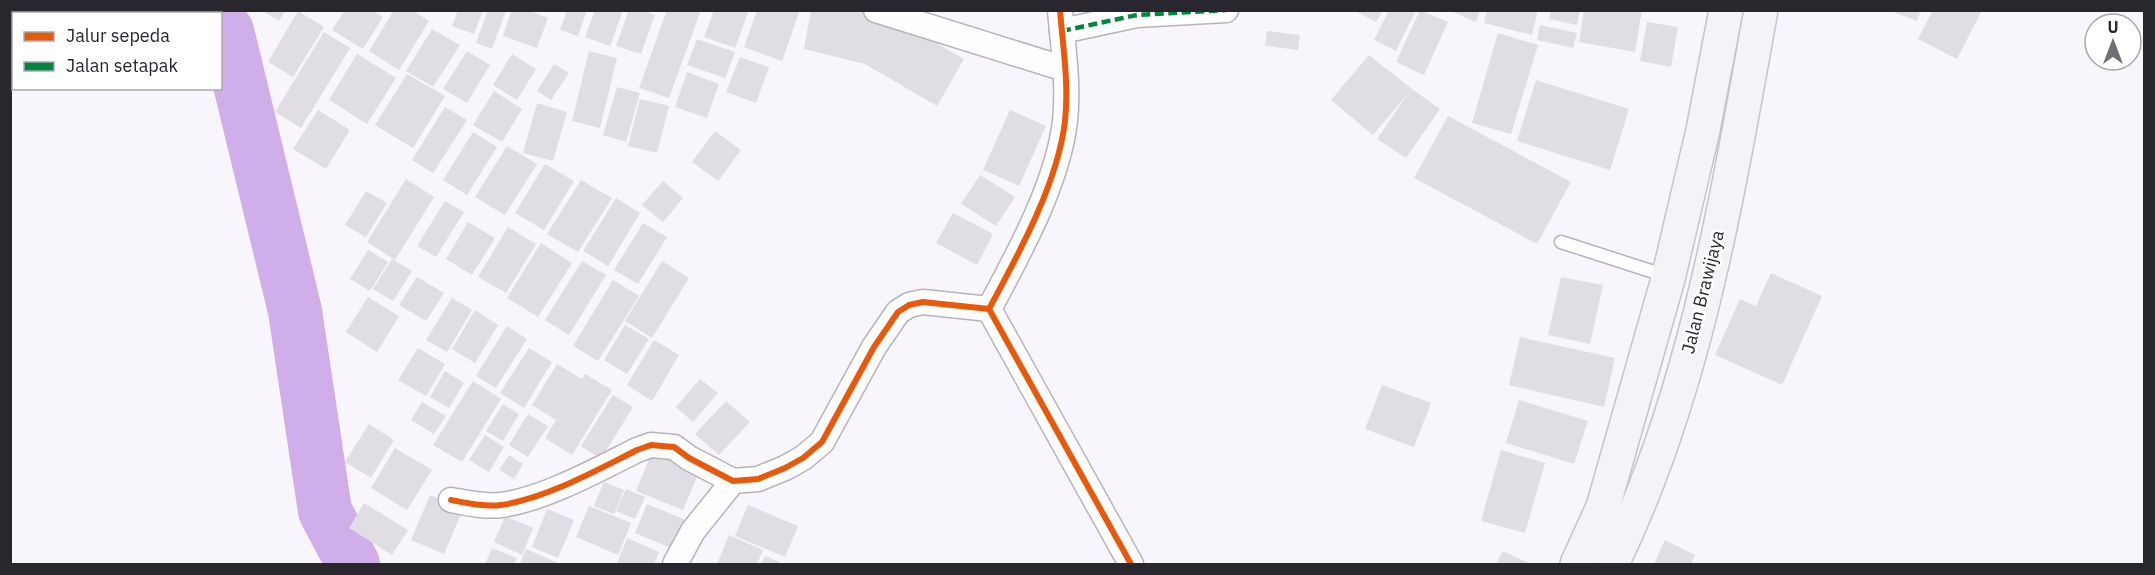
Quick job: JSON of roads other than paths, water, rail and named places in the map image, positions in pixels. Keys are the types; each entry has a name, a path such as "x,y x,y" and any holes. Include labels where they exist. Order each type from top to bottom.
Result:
{"highway":[{"name":"Jalan Brawijaya","path":"1577,564 1603,507 1668,279 1703,130 1726,10"},
{"name":"Jalan Brawijaya","path":"1612,564 1633,520 1671,417 1706,293 1761,10"}],"street":[{"path":"876,10 1065,69"},
{"path":"989,309 1022,246 1054,169 1065,121 1065,69 1061,20 1226,10"},
{"path":"451,500 474,505 499,505 532,498 651,445 674,447 689,458 733,481 758,478 785,468 803,458 822,442 874,347 897,312 909,305 923,302 989,309"},
{"path":"989,309 1131,564"},
{"path":"675,564 693,531 733,481"}],"lane":[{"path":"1561,242 1654,272 1668,279"}],"waterway":[{"path":"222,25 227,31 295,311 325,511 353,564"}]}
